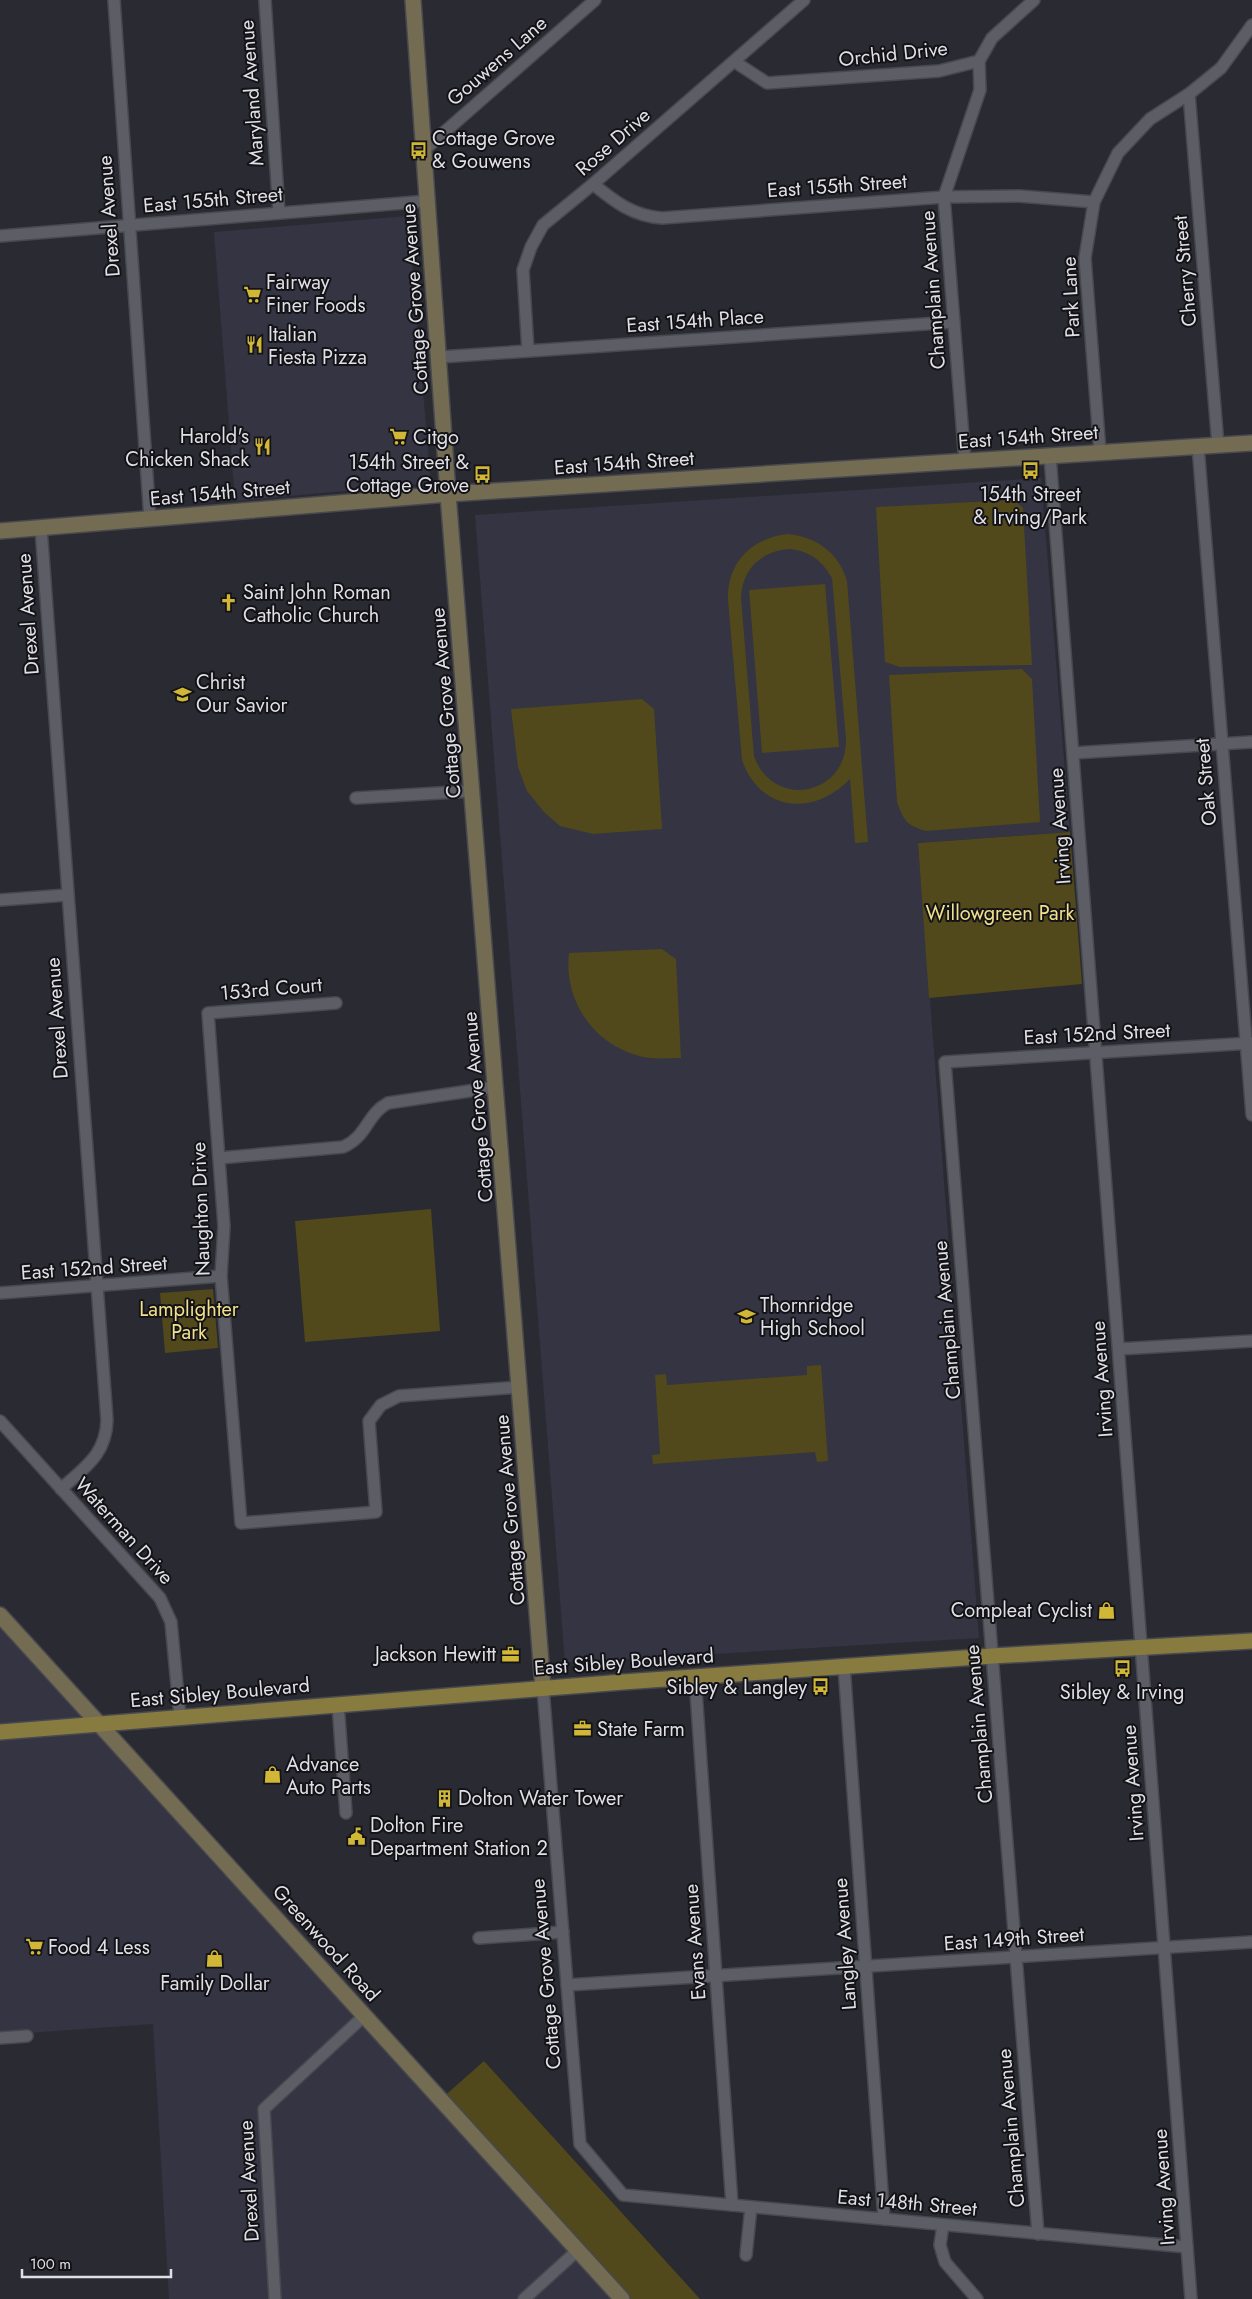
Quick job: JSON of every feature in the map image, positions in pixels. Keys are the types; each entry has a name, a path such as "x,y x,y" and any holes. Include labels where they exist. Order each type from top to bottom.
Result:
{"main road":[{"name":"East Sibley Boulevard","path":"0,1732 338,1704 844,1666 1252,1641"}],"street":[{"name":"Drexel Avenue","path":"114,0 128,226 150,519"},
{"name":"Maryland Avenue","path":"265,0 279,214"},
{"name":"Cottage Grove Avenue","path":"413,0 440,357 448,494 580,2144 623,2195"},
{"name":"Gouwens Lane","path":"424,150 595,0"},
{"name":"Rose Drive","path":"528,351 523,270 531,247 543,225 594,184 804,0"},
{"name":"Orchid Drive","path":"735,62 767,84 939,72 978,61 992,38 1034,0"},
{"name":"Park Lane","path":"1100,452 1085,258 1094,202 1118,153 1150,119 1189,94 1221,68 1252,25"},
{"name":"Champlain Avenue","path":"965,462 944,197 980,90 978,61"},
{"name":"Cherry Street","path":"1189,94 1218,445"},
{"name":"East 155th Street","path":"594,184 611,199 633,212 662,218 944,197 1018,196 1094,202"},
{"name":"East 155th Street","path":"0,236 428,201"},
{"name":"East 154th Place","path":"440,357 954,322"},
{"name":"East 154th Street","path":"0,531 448,494 1252,443"},
{"name":"Oak Street","path":"1198,446 1249,1043 1252,1115"},
{"name":"Irving Avenue","path":"1050,456 1191,2299"},
{"name":"Drexel Avenue","path":"41,528 106,1434 95,1458 61,1488"},
{"path":"1073,754 1252,742"},
{"path":"356,798 473,792"},
{"path":"0,900 67,895"},
{"name":"153rd Court","path":"208,1013 336,1003"},
{"name":"Naughton Drive","path":"208,1013 224,1226 221,1276 241,1523 376,1512 369,1421 381,1405 400,1396 520,1387"},
{"name":"East 152nd Street","path":"945,1062 1249,1043"},
{"name":"Champlain Avenue","path":"945,1062 1038,2234"},
{"path":"219,1158 343,1147 353,1143 362,1135 379,1108 388,1103 496,1088"},
{"name":"East 152nd Street","path":"0,1293 221,1276"},
{"path":"1119,1350 1252,1342"},
{"name":"Waterman Drive","path":"0,1421 160,1598 171,1622 180,1717"},
{"name":"Greenwood Road","path":"0,1615 622,2299"},
{"name":"Langley Avenue","path":"844,1666 884,2219"},
{"name":"Evans Avenue","path":"695,1677 732,2205"},
{"path":"338,1704 346,1813"},
{"path":"479,1938 563,1932"},
{"name":"East 149th Street","path":"716,1976 1252,1942"},
{"path":"567,1985 716,1976"},
{"name":"Drexel Avenue","path":"275,2299 264,2109 365,2015"},
{"path":"0,2038 27,2036"},
{"name":"East 148th Street","path":"623,2195 1188,2247"},
{"path":"746,2255 751,2207"},
{"path":"942,2225 940,2245 945,2262 977,2299"},
{"path":"524,2299 578,2250"}],"shaded area":[{"path":"408,216 431,483 235,501 214,232"},
{"name":"Thornridge High School","path":"1041,478 1070,832 918,843 979,1638 565,1663 475,515"},
{"path":"0,1626 223,1874 230,1866 621,2299 169,2299 153,2024 0,2035"}],"green space":[{"path":"1014,500 1023,508 1032,665 900,667 885,662 876,507"},
{"path":"788,534 799,536 825,548 838,562 847,581 868,842 855,843 850,779 836,791 820,799 805,803 789,803 775,799 761,790 750,777 742,760 728,600 729,586 737,563 744,554 763,541 775,536","holes":["781,550 798,550 820,562 832,578 846,739 843,758 835,773 822,784 808,789 792,789 777,784 763,773 754,756 741,598 745,578 763,557"]},
{"path":"825,584 839,747 762,753 749,590"},
{"path":"1022,669 1032,679 1040,822 926,831 914,827 904,818 897,802 889,675"},
{"path":"642,699 654,709 662,829 593,834 560,826 544,812 527,791 518,767 511,709"},
{"name":"Willowgreen Park","path":"1070,832 1082,984 929,998 918,843"},
{"path":"662,949 676,959 681,1058 650,1058 632,1054 615,1046 600,1035 588,1022 572,990 569,972 569,953"},
{"path":"431,1209 440,1331 305,1342 295,1221"},
{"name":"Lamplighter Park","path":"213,1289 218,1348 165,1353 160,1293"},
{"path":"821,1365 828,1461 817,1462 815,1452 653,1464 652,1455 660,1454 655,1375 666,1374 667,1385 807,1375 807,1366"},
{"path":"484,2061 700,2299 623,2299 441,2099"}],"place":[{"name":"Cottage Grove & Gouwens","path":"418,150"},
{"name":"Fairway Finer Foods","path":"252,294"},
{"name":"Italian Fiesta Pizza","path":"254,345"},
{"name":"Citgo","path":"399,437"},
{"name":"Harold's Chicken Shack","path":"263,447"},
{"name":"154th Street & Irving/Park","path":"1030,470"},
{"name":"154th Street & Cottage Grove","path":"483,474"},
{"name":"Saint John Roman Catholic Church","path":"229,603"},
{"name":"Christ Our Savior","path":"182,694"},
{"name":"Thornridge High School","path":"746,1317"},
{"name":"Compleat Cyclist","path":"1106,1610"},
{"name":"Jackson Hewitt","path":"510,1654"},
{"name":"Sibley & Irving","path":"1122,1668"},
{"name":"Sibley & Langley","path":"821,1687"},
{"name":"State Farm","path":"583,1729"},
{"name":"Advance Auto Parts","path":"272,1775"},
{"name":"Dolton Water Tower","path":"444,1798"},
{"name":"Dolton Fire Department Station 2","path":"356,1837"},
{"name":"Food 4 Less","path":"34,1947"},
{"name":"Family Dollar","path":"215,1959"}]}
